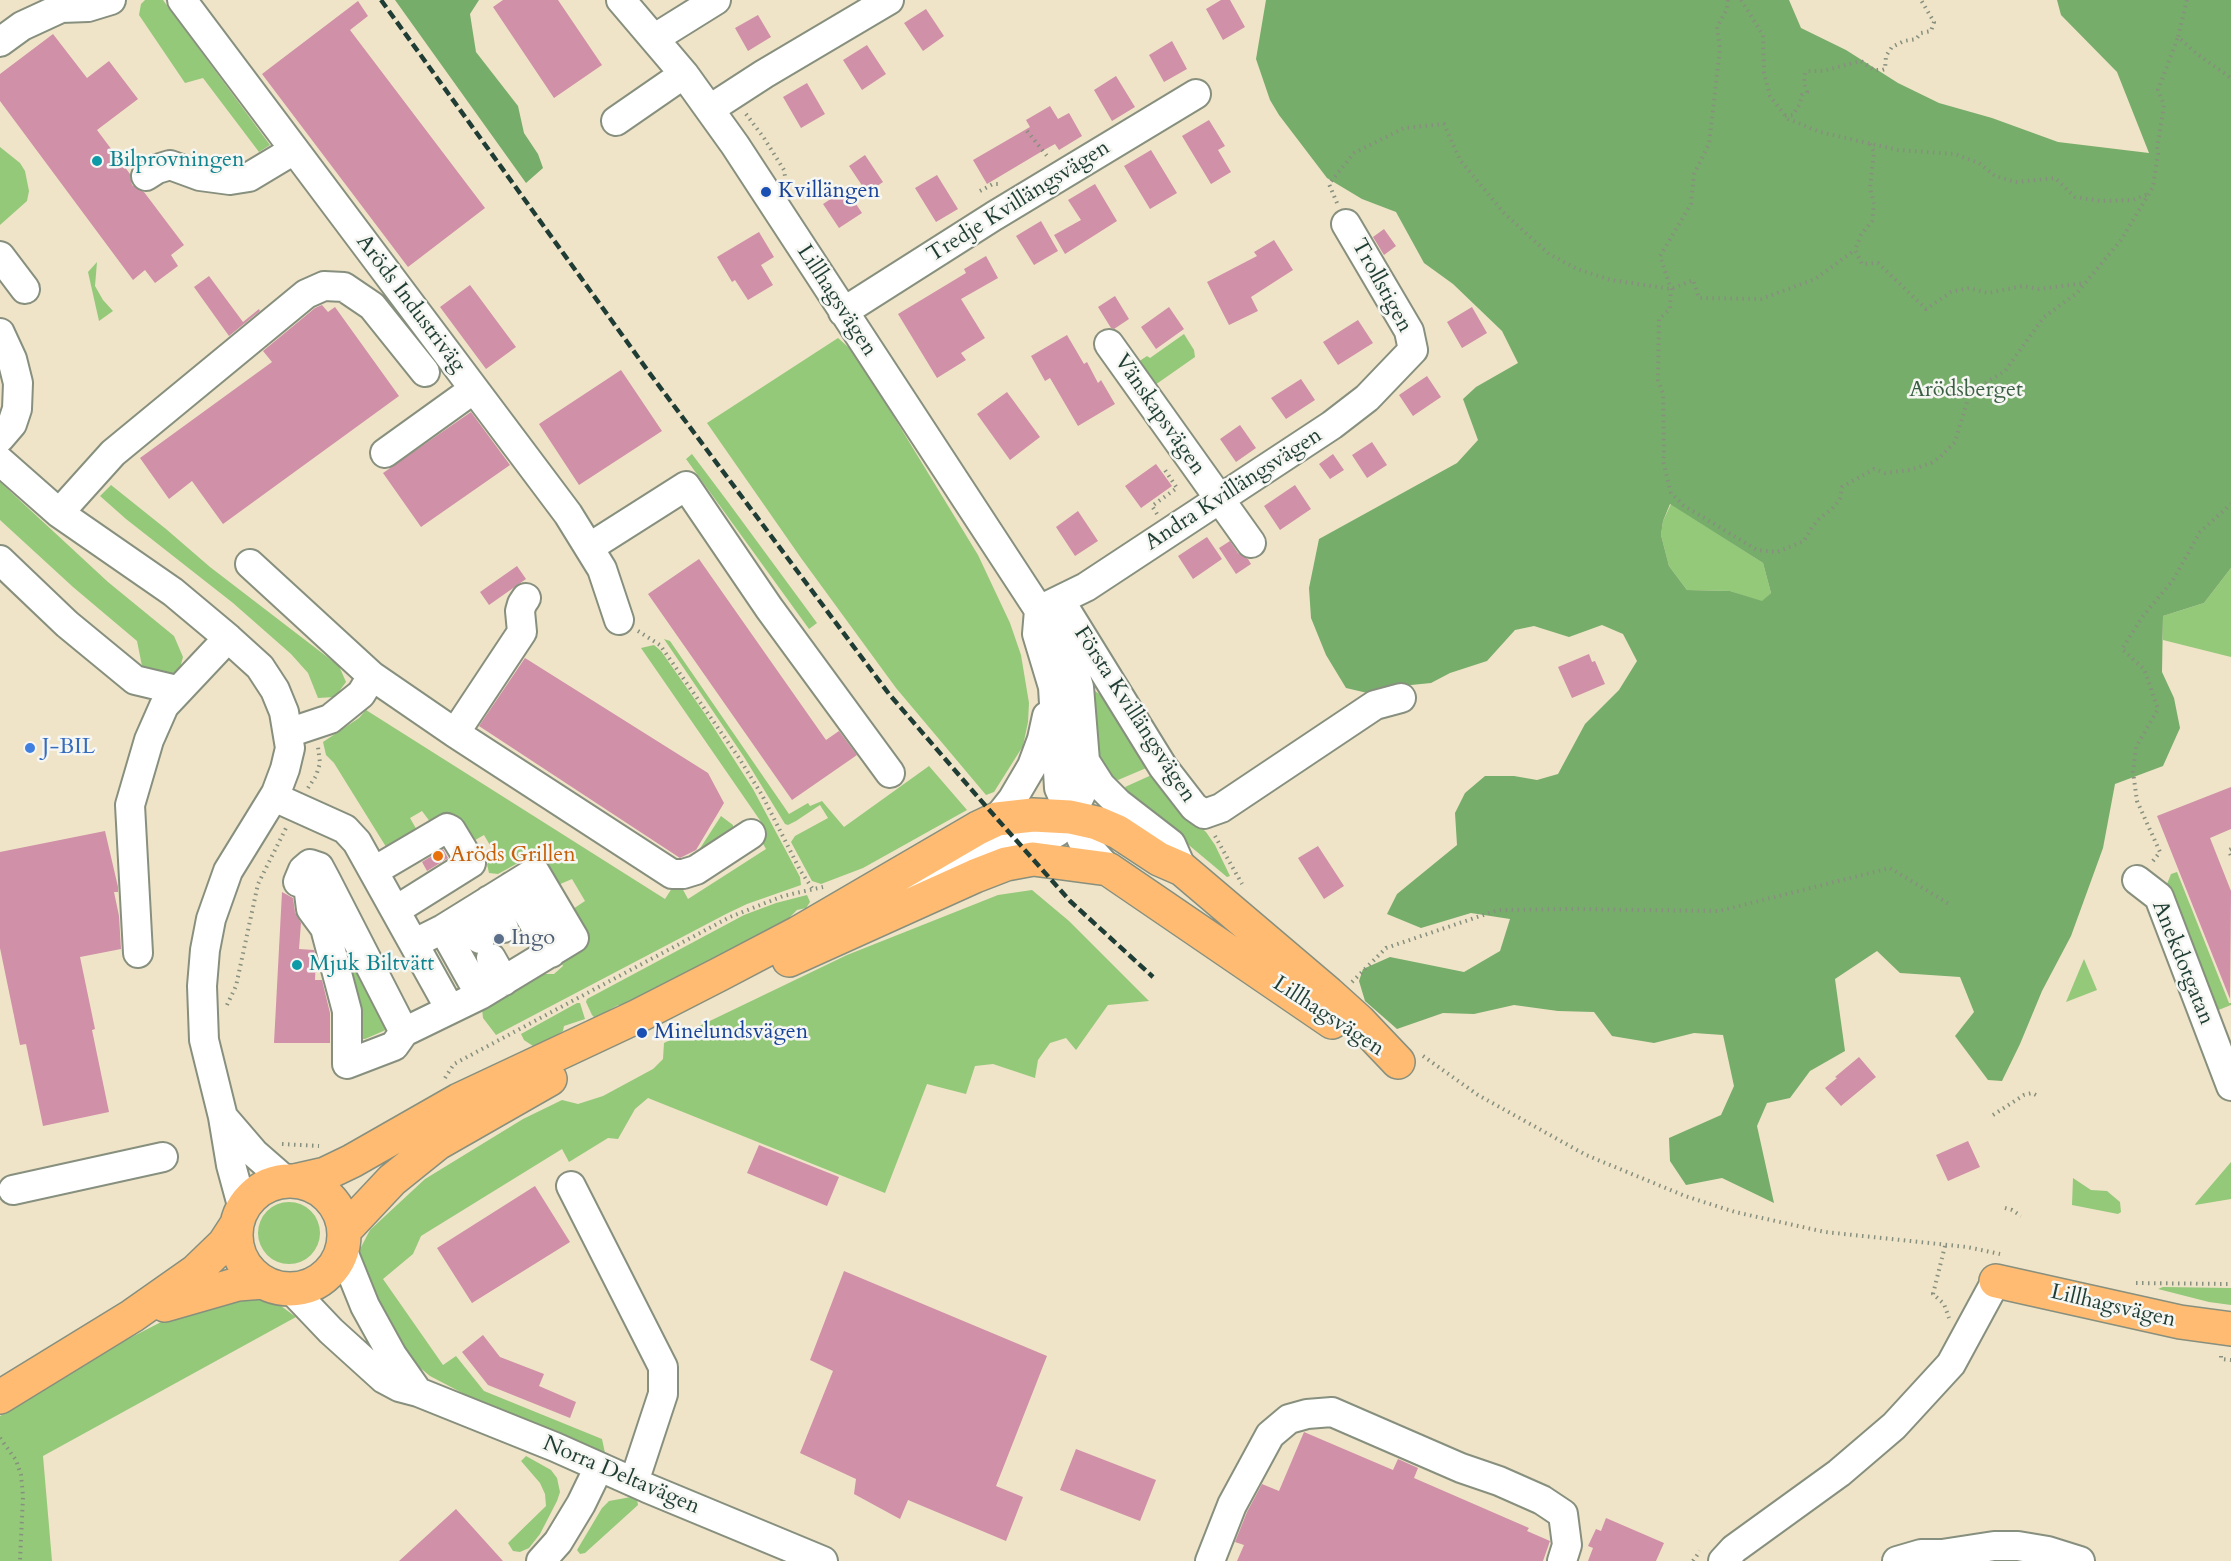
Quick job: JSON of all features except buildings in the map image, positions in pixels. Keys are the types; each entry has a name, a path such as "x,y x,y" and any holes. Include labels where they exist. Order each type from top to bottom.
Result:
{"main road":[{"name":"Lillhagsvägen","path":"835,939 1006,864 1033,859 1108,869 1359,1041 1398,1062 1343,1007 1182,868 1159,859 1118,832 1097,823 1070,817 1033,814 997,819"},
{"path":"0,1397 132,1316 196,1271 224,1244 240,1216 261,1189 325,1174 352,1161 459,1100 638,1016 798,933 938,850 997,819"},
{"path":"132,1316 238,1284 301,1288 319,1280 333,1267 343,1240 392,1180 447,1138 577,1065 835,939"},
{"path":"290,1181 312,1186 328,1197 339,1212 343,1240"},
{"path":"240,1216 236,1243 243,1262 248,1270 277,1285"},
{"name":"Lillhagsvägen","path":"2002,1268 2180,1322 2226,1342"}],"street":[{"path":"0,42 22,26 61,8 88,7 111,0"},
{"name":"Aröds Industriväg","path":"182,0 568,514 602,568 620,620"},
{"name":"Lillhagsvägen","path":"621,0 655,38 710,109 843,312 1050,605 1079,687 1085,761 1083,788 1070,817 1057,832 1048,837 996,850 933,877 923,887 835,939"},
{"path":"655,38 716,0"},
{"path":"710,109 764,74 889,0"},
{"path":"616,121 684,74"},
{"name":"Tredje Kvillängsvägen","path":"843,312 1059,176 1196,94"},
{"path":"146,177 157,169 170,165 200,176 230,180 249,177 294,150"},
{"name":"Trollstigen","path":"1346,224 1409,331 1413,350"},
{"path":"59,513 113,453 306,294 324,286 344,287 372,306 425,372"},
{"path":"0,333 12,359 18,383 17,409 12,424 0,438"},
{"name":"Vänskapsvägen","path":"1109,344 1251,543"},
{"name":"Andra Kvillängsvägen","path":"1050,605 1086,587 1332,425 1368,398 1413,350"},
{"path":"385,453 474,389"},
{"path":"0,461 59,513 173,592 228,638 260,667 275,690 284,712 301,729"},
{"path":"590,547 686,486 769,608 890,773"},
{"path":"0,560 67,624 135,680 177,690"},
{"path":"250,564 372,676 455,734 672,874 683,874 696,870 751,834"},
{"path":"455,734 522,632 520,611 526,598"},
{"name":"Lillhagsvägen","path":"1050,605 1037,634 1053,687 1059,788 1082,840 1108,869"},
{"name":"Första Kvillängsvägen","path":"1050,605 1124,706 1163,766 1194,807 1204,814 1221,808 1375,705 1401,698"},
{"path":"138,953 130,805 156,723 164,706 228,638"},
{"path":"240,1216 224,1117 204,1041 202,986 205,950 211,919 228,871 286,802 285,769 290,748 301,729 330,719 349,706 361,694 372,676"},
{"name":"Lillhagsvägen","path":"997,819 1017,793 1032,766 1042,739 1053,687"},
{"name":"Lillhagsvägen","path":"1085,761 1101,786 1172,844 1182,868"},
{"path":"286,802 345,829 357,842 450,1009"},
{"path":"374,871 447,828 451,830 471,863 480,905 506,958"},
{"path":"396,910 471,863"},
{"path":"404,1032 335,922 347,1011 347,1064 394,1046 404,1032 450,1009 506,958 574,939 535,872 415,943"},
{"name":"Anekdotgatan","path":"2137,880 2158,897 2231,1086"},
{"path":"480,905 506,958"},
{"path":"224,1117 254,1153 290,1181"},
{"path":"13,1190 163,1157"},
{"path":"571,1186 663,1367 663,1394 634,1482"},
{"path":"343,1240 365,1306 392,1355 418,1392"},
{"path":"1712,1555 1734,1549 1839,1473 1894,1426 1951,1364 2002,1268"},
{"name":"Norra Deltavägen","path":"277,1285 384,1379 399,1387 418,1392 555,1447 823,1561"},
{"path":"1210,1561 1232,1505 1270,1435 1289,1419 1306,1414 1332,1412 1542,1500 1563,1514 1567,1545 1562,1561"},
{"path":"541,1561 558,1542 581,1504 599,1467"},
{"path":"1897,1561 1921,1554 1938,1558 1972,1548 2018,1546 2048,1551 2080,1561"}],"path":[{"path":"1728,0 1727,9 1717,27 1720,49 1709,144 1694,174 1691,204 1660,256 1671,289 1670,309 1659,319 1658,380 1663,394 1665,456 1663,461 1671,493 1683,505 1757,550 1777,552 1804,541 1812,527 1840,499 1842,487 1874,469 1885,473 1910,470 1931,463 1940,457 1955,442 1970,392 2005,371 2044,317 2077,293 2121,240 2153,187 2164,105 2158,90 2178,37 2187,0"},
{"path":"1741,0 1763,35 1764,73 1770,96 1788,119 1820,132 1898,150 1955,154 1978,163 1995,176 2016,182 2055,178 2075,197 2092,200 2133,200 2149,194"},
{"path":"1785,116 1793,115 1800,104 1802,95 1807,92 1804,83 1805,74 1808,71 1823,71 1861,61 1874,70 1882,70 1885,69 1886,56 1892,47 1931,31 1934,22 1921,0"},
{"path":"2178,37 2197,54 2231,78"},
{"path":"1346,224 1329,184 1354,153 1404,128 1444,124 1460,160 1478,183 1504,213 1549,254 1577,269 1611,280 1671,289 1693,280 1699,298 1761,299 1815,279 1855,250 1861,235 1872,221 1874,204 1870,188 1874,152 1870,144"},
{"path":"1027,131 1045,153 1059,176"},
{"path":"1855,250 1862,264 1878,263 1926,309 1951,292 1969,288 1988,293 2023,286 2039,289 2086,283"},
{"path":"1165,470 1178,488 1152,506 1170,533"},
{"path":"2137,880 2160,852 2137,801 2133,772 2136,747 2158,709 2144,669 2122,649 2143,616 2174,580 2200,532 2231,504"},
{"path":"620,620 660,645 739,758 762,795 800,870 812,888"},
{"path":"225,1011 236,986 258,884 281,837 286,802 316,776 320,763 301,729"},
{"path":"1204,814 1245,890"},
{"path":"2231,849 2229,850 2231,856"},
{"path":"1350,983 1386,948 1498,910 1719,911 1890,868 1949,904"},
{"path":"1415,1051 1478,1095 1586,1155 1685,1196 1735,1212 1825,1232 1987,1250 2002,1268"},
{"path":"1993,1115 2024,1095 2032,1093 2038,1096"},
{"path":"2005,1208 2021,1216"},
{"path":"1945,1246 1933,1294 1944,1304 1950,1328"},
{"path":"2126,1281 2164,1284 2231,1284"},
{"path":"2226,1342 2221,1359 2231,1360"},
{"path":"0,1438 16,1460 21,1475 23,1496 20,1561"},
{"path":"1693,1561 1712,1555"}],"green space":[{"path":"145,0 163,0 270,145 259,152 203,78 185,83 139,15 141,4"},
{"path":"395,0 479,0 470,14 476,52 518,106 524,133 538,154 543,168 526,183"},
{"name":"Arödsberget","path":"1266,0 1789,0 1801,28 1846,50 1898,83 1939,103 1992,118 2058,142 2149,153 2117,72 2061,15 2057,0 2231,0 2231,568 2204,603 2163,616 2162,672 2174,698 2180,728 2163,766 2115,784 2103,848 2071,936 2042,991 2002,1081 1988,1080 1955,1036 1974,1012 1960,977 1900,973 1877,951 1835,979 1845,1051 1810,1071 1790,1098 1767,1103 1757,1126 1774,1203 1722,1178 1686,1185 1670,1161 1669,1138 1721,1115 1734,1086 1723,1035 1694,1033 1654,1043 1612,1036 1594,1012 1558,1011 1514,1005 1474,1014 1443,1013 1397,1029 1365,1001 1359,981 1363,969 1390,957 1464,972 1500,951 1510,919 1471,913 1421,928 1387,914 1397,894 1457,845 1455,813 1465,793 1485,776 1514,776 1537,780 1558,774 1585,724 1619,690 1637,661 1623,634 1602,625 1569,637 1534,626 1515,630 1487,661 1450,673 1431,683 1411,685 1376,695 1346,688 1326,655 1311,618 1309,588 1319,539 1457,463 1478,440 1463,399 1476,387 1518,363 1502,331 1453,284 1424,263 1396,212 1362,199 1327,178 1270,100 1256,59","holes":["1670,504 1763,563 1771,593 1762,601 1730,591 1687,590 1669,566 1661,535 1663,521"]},
{"path":"0,147 20,163 25,171 29,191 27,201 0,225"},
{"path":"97,262 95,286 113,311 99,321 88,272"},
{"path":"1184,334 1194,350 1195,357 1155,385 1138,362 1147,356 1150,358"},
{"path":"838,338 855,353 978,555 1010,623 1021,655 1029,703 1023,746 994,792 986,795 896,688 801,558 707,423"},
{"path":"692,454 817,623 809,629 686,459"},
{"path":"0,482 108,582 174,636 183,657 180,668 176,672 172,674 152,673 142,666 137,641 73,587 0,520"},
{"path":"111,485 210,567 339,666 346,682 335,697 318,698 308,673 291,654 233,603 100,496"},
{"path":"1671,504 1763,563 1771,593 1762,602 1730,591 1687,590 1669,566 1661,535 1663,521"},
{"path":"2231,568 2231,657 2163,640 2163,616 2204,603"},
{"path":"664,639 670,641 789,814 808,803 810,806 822,801 844,827 929,766 967,810 863,868 821,884 812,881 791,842 795,836 828,818 820,805 796,821 785,824 744,757"},
{"path":"654,645 661,651 705,714 753,789 800,877 801,885 726,914 496,1035 483,1018 482,1009 543,970 545,974 554,974 563,966 559,958 587,936 587,931 573,909 585,901 572,879 558,885 540,857 534,854 498,874 489,873 487,864 497,857 484,835 470,843 431,823 422,811 410,818 418,832 388,850 334,763 326,755 323,742 359,718 366,710 665,899 674,885 681,886 688,899 766,849 758,835 766,829 641,648"},
{"path":"1095,691 1105,698 1151,766 1118,780 1108,776 1096,757 1091,692"},
{"path":"1156,773 1206,832 1230,876 1227,877 1129,795 1125,787"},
{"path":"721,816 733,825 733,831 701,852 699,850"},
{"path":"2177,872 2229,1003 2231,1003 2216,1011 2167,884 2171,874"},
{"path":"1032,890 1069,921 1149,1001 1108,1005 1076,1050 1066,1038 1050,1043 1038,1060 1035,1078 993,1064 975,1066 966,1094 927,1084 885,1193 648,1098 635,1109 618,1139 608,1138 569,1162 562,1149 421,1236 413,1254 383,1279 443,1365 456,1356 484,1391 602,1439 605,1453 470,1397 430,1376 407,1357 359,1269 359,1251 370,1230 425,1179 523,1119 562,1100 578,1104 603,1096 653,1069 663,1059 664,1043 847,955 998,895"},
{"path":"807,895 810,902 806,908 797,910 789,918 703,969 622,1007 618,1005 595,1018 592,1015 586,1002 587,999 744,915"},
{"path":"352,944 388,1029 365,1039 360,1039 342,947"},
{"path":"2084,959 2097,990 2066,1002"},
{"path":"580,1003 585,1019 564,1026 563,1031 551,1039 533,1046 524,1040 521,1034"},
{"path":"2231,1162 2231,1199 2195,1205 2196,1203"},
{"path":"2073,1178 2091,1190 2107,1191 2120,1202 2121,1212 2118,1214 2072,1205"},
{"path":"289,1202 301,1204 311,1211 318,1221 320,1233 318,1245 311,1255 301,1262 289,1264 277,1262 267,1255 260,1245 258,1233 260,1221 267,1211 277,1204"},
{"path":"2163,1287 2231,1288 2231,1305 2158,1289"},
{"path":"254,1295 270,1298 296,1317 43,1456 52,1561 0,1561 0,1416 118,1344 169,1318"},
{"path":"526,1456 551,1470 557,1478 560,1492 540,1534 529,1548 520,1552 513,1551 508,1543 546,1506 545,1494 540,1483 521,1461"},
{"path":"631,1497 637,1499 638,1505 585,1553 580,1554 577,1550 602,1508 609,1501"}],"railway":[{"path":"381,0 648,371 889,694 1070,901 1153,977"}],"place":[{"name":"Bilprovningen","path":"97,161"},
{"name":"Kvillängen","path":"766,192"},
{"name":"J-BIL","path":"30,748"},
{"name":"Aröds Grillen","path":"438,856"},
{"name":"Ingo","path":"499,939"},
{"name":"Mjuk Biltvätt","path":"297,965"},
{"name":"Minelundsvägen","path":"642,1033"}]}
